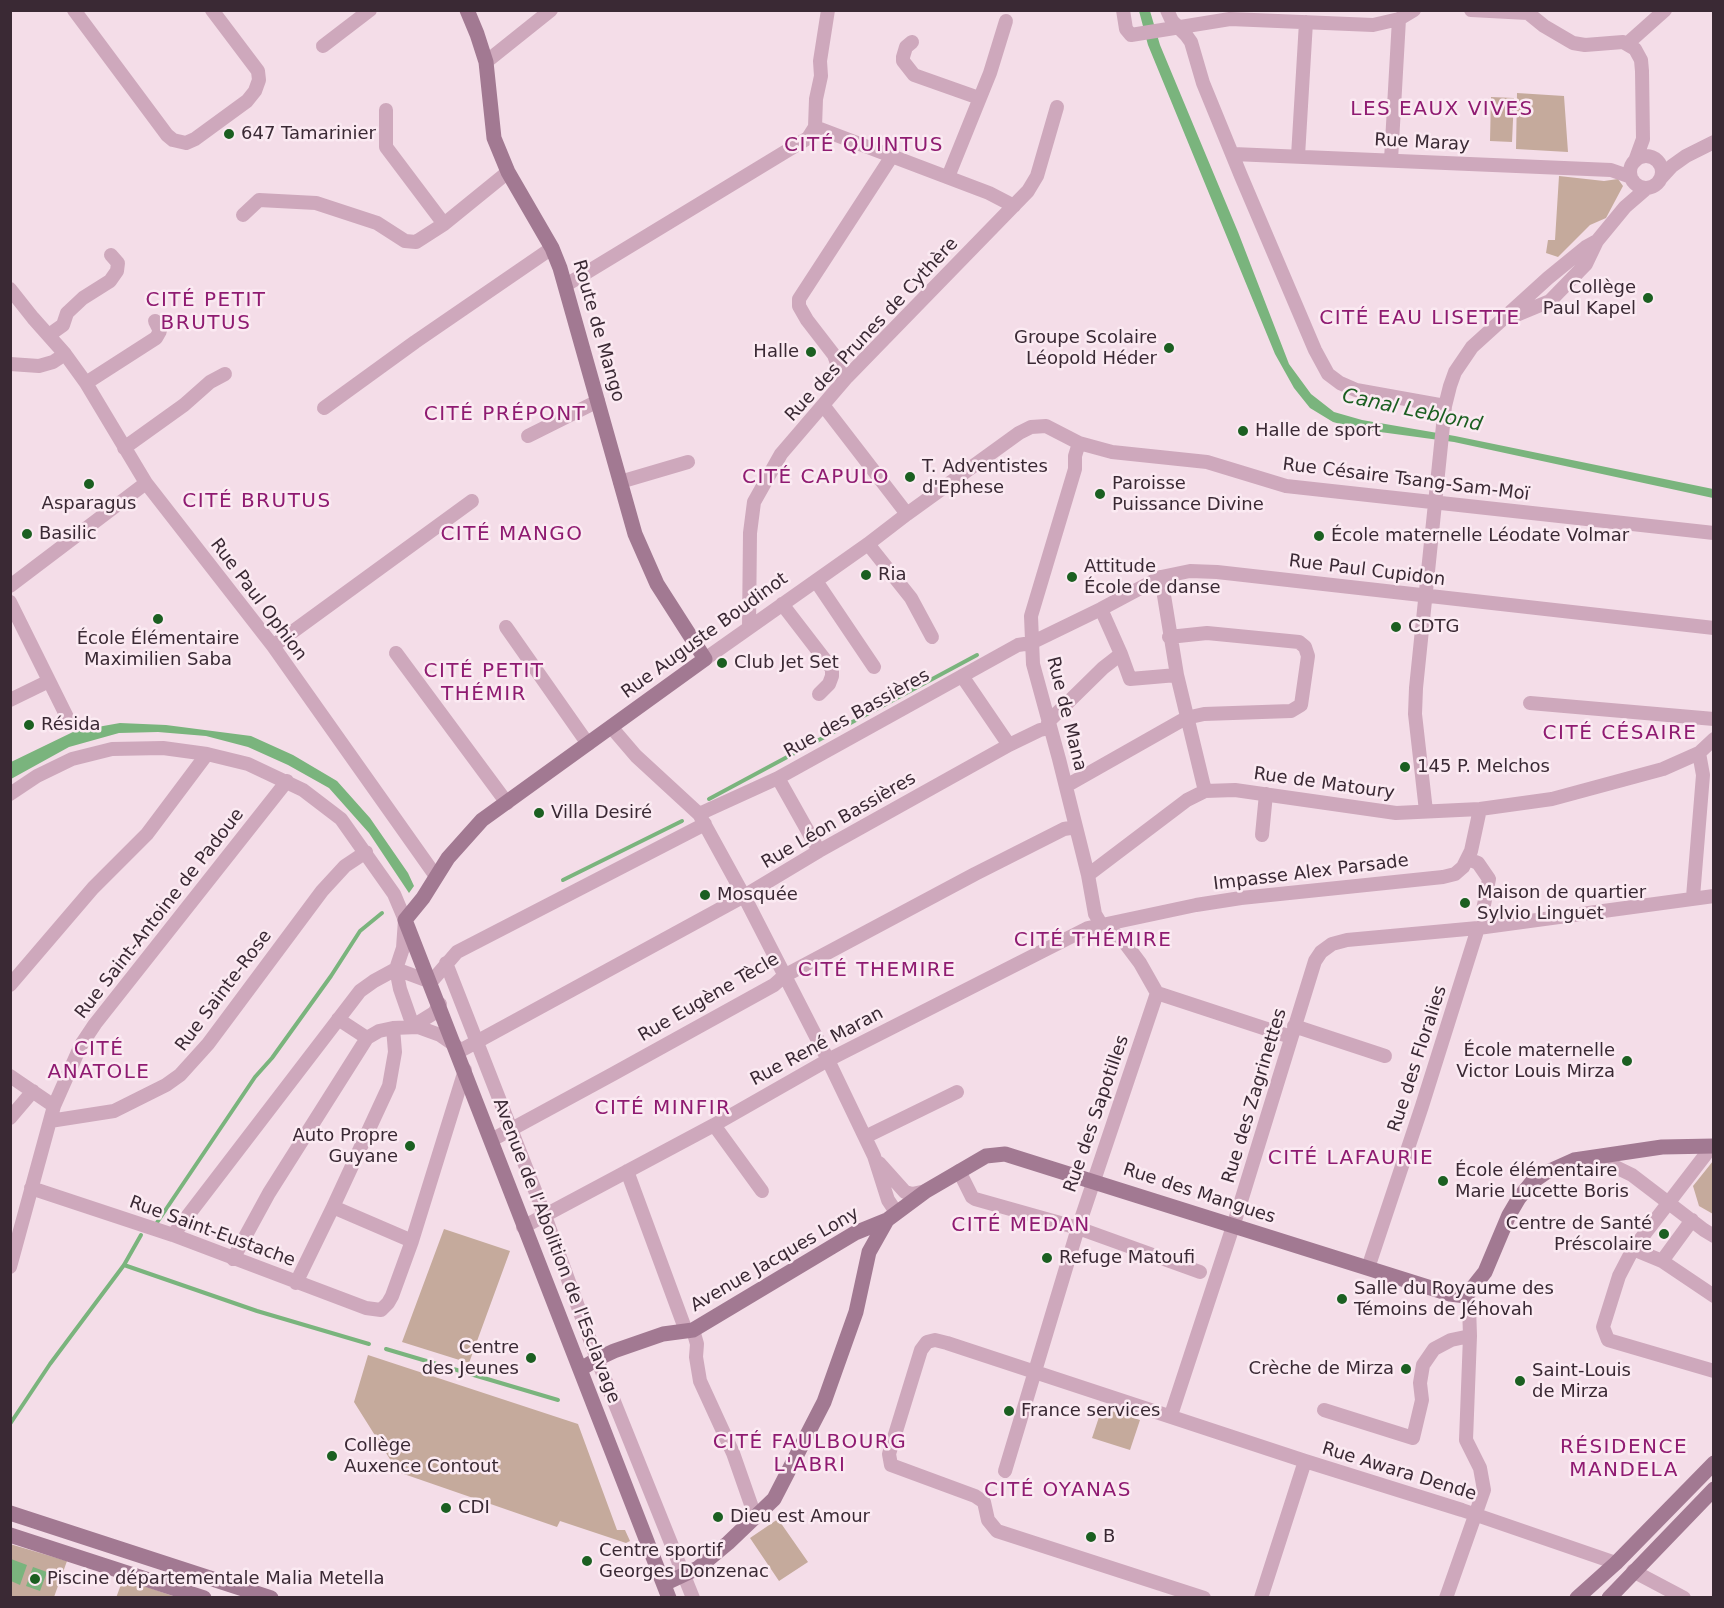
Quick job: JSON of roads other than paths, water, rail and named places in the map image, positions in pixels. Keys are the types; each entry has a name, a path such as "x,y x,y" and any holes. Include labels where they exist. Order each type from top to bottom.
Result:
{"street":[{"path":"74,10 167,135 176,141 186,143 195,139 247,101 255,91 259,80 258,71 213,10"},
{"path":"323,46 370,10"},
{"path":"486,62 551,10"},
{"path":"566,285 804,141 815,127 816,99 821,76 820,61 828,10"},
{"path":"1123,10 1126,29 1131,35 1230,19 1373,25 1400,19 1414,10"},
{"path":"1167,10 1173,29 1191,42 1203,83 1315,350 1328,374 1340,383 1356,390 1445,413"},
{"path":"1472,10 1528,12 1544,26 1573,44 1618,42 1628,43 1635,49 1642,66 1642,139 1639,186 1647,188"},
{"path":"1628,43 1665,10"},
{"name":"Route de Mango","path":"468,12 486,62 494,138 508,172 552,248 566,285 635,534 657,584 705,659"},
{"path":"1391,160 1400,19"},
{"path":"948,177 990,73 1006,21"},
{"path":"1298,156 1306,22"},
{"path":"912,42 906,47 903,61 914,75 979,98"},
{"name":"Rue des Prunes de Cythère","path":"748,627 750,533 754,502 781,454 847,377 1028,191 1037,176 1057,106"},
{"path":"386,110 386,147 444,224"},
{"path":"815,127 989,193 1014,206"},
{"path":"1426,811 1415,714 1416,688 1445,413 1455,372 1472,347 1499,323 1550,302 1586,264 1597,241 1625,207 1647,188 1654,186 1672,166 1713,142"},
{"name":"Rue Maray","path":"1233,154 1611,170 1639,167 1686,156"},
{"path":"847,377 840,372 834,355 807,320 799,306 799,299 875,178 892,156"},
{"path":"1639,167 1661,166 1661,178"},
{"path":"1625,207 1639,167"},
{"path":"243,214 259,200 316,203 377,223 405,241 416,242 444,224 508,172"},
{"path":"324,408 552,248"},
{"path":"48,335 63,325 67,313 83,298 110,281 117,270 118,263 111,255"},
{"name":"Rue Paul Ophion","path":"10,289 65,354 86,383 146,483 273,646 435,875"},
{"path":"86,383 156,338 160,331 155,321"},
{"path":"10,364 39,366 53,362 65,354"},
{"path":"124,448 184,405 210,382 225,374"},
{"path":"528,436 598,401"},
{"path":"823,405 907,514"},
{"name":"Rue Césaire Tsang-Sam-Moï","path":"1031,427 1046,426 1079,443 1112,452 1207,462 1286,486 1713,533"},
{"name":"Rue Auguste Boudinot","path":"405,920 423,898 435,875 482,820 612,728 748,627 868,544 1018,433 1031,427"},
{"name":"Rue de Mana","path":"1079,443 1075,470 1033,605 1030,643 1033,664 1088,875 1095,914 1101,924"},
{"path":"620,482 688,462"},
{"path":"10,586 146,483"},
{"path":"273,646 472,501"},
{"path":"868,544 910,598 932,637"},
{"name":"Rue Paul Cupidon","path":"1030,643 1161,577 1190,571 1217,572 1713,628"},
{"path":"1161,577 1169,637 1186,718 1205,791"},
{"path":"816,581 874,667"},
{"path":"10,602 68,719"},
{"path":"782,604 832,669 829,684 819,694"},
{"path":"1101,609 1130,680 1177,675"},
{"path":"506,627 588,744"},
{"path":"1066,786 1186,718 1204,714 1275,712 1297,709 1302,702 1308,651 1302,644 1293,640 1207,633 1169,637"},
{"name":"Rue des Bassières","path":"431,982 457,952 1018,645 1030,643"},
{"path":"396,653 507,803"},
{"path":"1049,725 1103,668 1121,654"},
{"path":"962,676 1009,745"},
{"path":"10,700 49,681"},
{"path":"1530,703 1713,719"},
{"name":"Rue Léon Bassières","path":"457,1049 476,1042 744,896 819,851 1049,725"},
{"path":"612,728 636,756 702,819 744,896 865,1137 874,1156 891,1216 869,1252 856,1312 824,1402 774,1499 698,1568 684,1575 666,1591"},
{"name":"Rue de Matoury","path":"1088,875 1187,800 1205,791 1235,790 1396,813 1480,809 1552,800 1663,769 1699,753 1713,740"},
{"path":"10,794 37,776 72,759 112,749 163,748 207,754 248,764 287,781 321,802 340,819 366,852 394,894 405,920 403,948 396,969 413,1026"},
{"path":"1693,897 1703,775 1699,753"},
{"path":"12,979 93,888 147,834 207,754"},
{"path":"778,778 819,851"},
{"name":"Rue Saint-Antoine de Padoue","path":"10,1267 54,1106 81,1046 95,1024 287,781"},
{"path":"1262,835 1266,795"},
{"path":"1480,809 1468,859 1478,863 1489,879 1483,910"},
{"name":"Rue Eugène Tècle","path":"490,1138 497,1137 774,986 784,976 975,874 1064,830 1076,827"},
{"name":"Rue Sainte-Rose","path":"50,1121 114,1110 166,1085 180,1075 208,1044 322,891 345,866 366,852"},
{"name":"Impasse Alex Parsade","path":"1101,924 1241,898 1450,875 1459,871 1468,859"},
{"path":"1478,928 1713,896"},
{"name":"Avenue de l'Abolition de l'Esclavage","path":"405,920 440,1004 523,1227 581,1369 666,1591"},
{"path":"1101,924 1122,939 1140,963 1157,993 1385,1056"},
{"name":"Rue René Maran","path":"523,1227 714,1125 828,1060 1088,928 1101,924"},
{"name":"Rue des Zagrinettes","path":"1171,1415 1234,1226 1292,1032 1318,957 1332,944 1347,940 1478,928"},
{"name":"Rue des Floralies","path":"1368,1268 1478,928"},
{"name":"Avenue de l'Abolition de l'Esclavage","path":"446,963 545,1216 597,1359 693,1598"},
{"path":"173,1235 360,991 396,969 431,982"},
{"name":"Rue des Sapotilles","path":"1005,1471 1078,1228 1157,993"},
{"path":"413,1026 434,1013 440,1004"},
{"path":"338,1019 367,1038"},
{"path":"233,1259 269,1193 367,1038 379,1031 413,1026 440,1035 457,1049"},
{"path":"296,1283 388,1086 395,1052 393,1028"},
{"path":"333,1208 412,1241 465,1070"},
{"path":"10,1076 54,1106"},
{"path":"10,1118 33,1091"},
{"path":"865,1137 957,1092"},
{"path":"714,1125 762,1191"},
{"path":"1446,1598 1484,1490 1480,1468 1466,1440 1470,1336 1469,1306 1466,1296 1485,1272 1509,1215 1532,1182 1560,1165 1574,1160 1662,1147 1710,1146 1633,1248 1619,1276 1603,1327 1608,1340 1713,1371"},
{"name":"Rue des Mangues","path":"891,1216 926,1191 986,1156 1005,1154 1450,1294 1466,1296"},
{"path":"874,1156 905,1192 912,1194 926,1191"},
{"path":"1595,1157 1632,1175 1713,1236"},
{"path":"627,1171 689,1330 697,1344 696,1357 700,1381 733,1453 755,1516"},
{"path":"959,1171 975,1199 1078,1228 1200,1272"},
{"name":"Rue Saint-Eustache","path":"31,1188 173,1235 296,1283 366,1308 379,1310 388,1303 412,1241"},
{"name":"Avenue Jacques Lony","path":"581,1369 597,1359 663,1334 689,1330 855,1233 891,1216"},
{"path":"1662,1261 1692,1220"},
{"path":"855,1233 864,1234 867,1237 869,1252"},
{"path":"1633,1248 1662,1261 1713,1296"},
{"path":"1324,1410 1413,1438 1422,1400 1420,1383 1423,1365 1434,1349 1451,1340 1470,1336"},
{"name":"Rue Awara Dende","path":"1204,1598 997,1531 988,1520 984,1502 975,1496 894,1467 889,1462 889,1454 921,1350 927,1342 935,1340 1171,1415 1616,1563"},
{"path":"1261,1598 1305,1461"},
{"path":"1576,1598 1616,1563 1713,1463"},
{"path":"1609,1598 1713,1489"},
{"path":"10,1514 271,1598"},
{"path":"10,1535 204,1598"},
{"path":"1633,1571 1684,1598"}],"waterway":[{"path":"709,799 977,655"},
{"path":"563,880 682,821"},
{"path":"156,1224 255,1077 272,1058 331,976 360,931 382,913"},
{"path":"10,1424 50,1364 124,1265 141,1235"},
{"path":"124,1265 257,1311 369,1344"},
{"path":"386,1349 558,1400"}],"place":[{"name":"647 Tamarinier","path":"229,134"},
{"name":"Collège Paul Kapel","path":"1648,298"},
{"name":"Groupe Scolaire Léopold Héder","path":"1169,348"},
{"name":"Halle","path":"811,352"},
{"name":"Halle de sport","path":"1243,431"},
{"name":"T. Adventistes d'Ephese","path":"910,477"},
{"name":"Asparagus","path":"89,484"},
{"name":"Paroisse Puissance Divine","path":"1100,494"},
{"name":"Basilic","path":"27,534"},
{"name":"École maternelle Léodate Volmar","path":"1319,536"},
{"name":"Ria","path":"866,575"},
{"name":"Attitude École de danse","path":"1072,577"},
{"name":"École Élémentaire Maximilien Saba","path":"158,619"},
{"name":"CDTG","path":"1396,627"},
{"name":"Club Jet Set","path":"722,663"},
{"name":"Résida","path":"29,725"},
{"name":"145 P. Melchos","path":"1405,767"},
{"name":"Villa Desiré","path":"539,813"},
{"name":"Mosquée","path":"705,895"},
{"name":"Maison de quartier Sylvio Linguet","path":"1465,903"},
{"name":"École maternelle Victor Louis Mirza","path":"1627,1061"},
{"name":"Auto Propre Guyane","path":"410,1146"},
{"name":"École élémentaire Marie Lucette Boris","path":"1443,1181"},
{"name":"Centre de Santé Préscolaire","path":"1664,1234"},
{"name":"Refuge Matoufi","path":"1047,1258"},
{"name":"Salle du Royaume des Témoins de Jéhovah","path":"1342,1299"},
{"name":"Centre des Jeunes","path":"531,1358"},
{"name":"Crèche de Mirza","path":"1406,1369"},
{"name":"Saint-Louis de Mirza","path":"1520,1381"},
{"name":"France services","path":"1009,1411"},
{"name":"Collège Auxence Contout","path":"332,1456"},
{"name":"CDI","path":"446,1508"},
{"name":"Dieu est Amour","path":"718,1517"},
{"name":"B","path":"1091,1537"},
{"name":"Centre sportif Georges Donzenac","path":"587,1561"},
{"name":"Piscine départementale Malia Metella","path":"35,1579"}],"district":[{"name":"LES EAUX VIVES","path":"1442,110"},
{"name":"CITÉ QUINTUS","path":"864,146"},
{"name":"CITÉ PETIT BRUTUS","path":"206,312"},
{"name":"CITÉ EAU LISETTE","path":"1420,319"},
{"name":"CITÉ PRÉPONT","path":"505,415"},
{"name":"CITÉ CAPULO","path":"816,478"},
{"name":"CITÉ BRUTUS","path":"257,502"},
{"name":"CITÉ MANGO","path":"512,535"},
{"name":"CITÉ PETIT THÉMIR","path":"484,684"},
{"name":"CITÉ CÉSAIRE","path":"1620,734"},
{"name":"CITÉ THÉMIRE","path":"1093,941"},
{"name":"CITÉ THEMIRE","path":"877,971"},
{"name":"CITÉ ANATOLE","path":"99,1062"},
{"name":"CITÉ MINFIR","path":"663,1109"},
{"name":"CITÉ LAFAURIE","path":"1351,1159"},
{"name":"CITÉ MEDAN","path":"1021,1226"},
{"name":"CITÉ FAULBOURG L'ABRI","path":"810,1454"},
{"name":"RÉSIDENCE MANDELA","path":"1624,1460"},
{"name":"CITÉ OYANAS","path":"1058,1491"}],"water label":[{"name":"Canal Leblond","path":"1412,411"}]}
